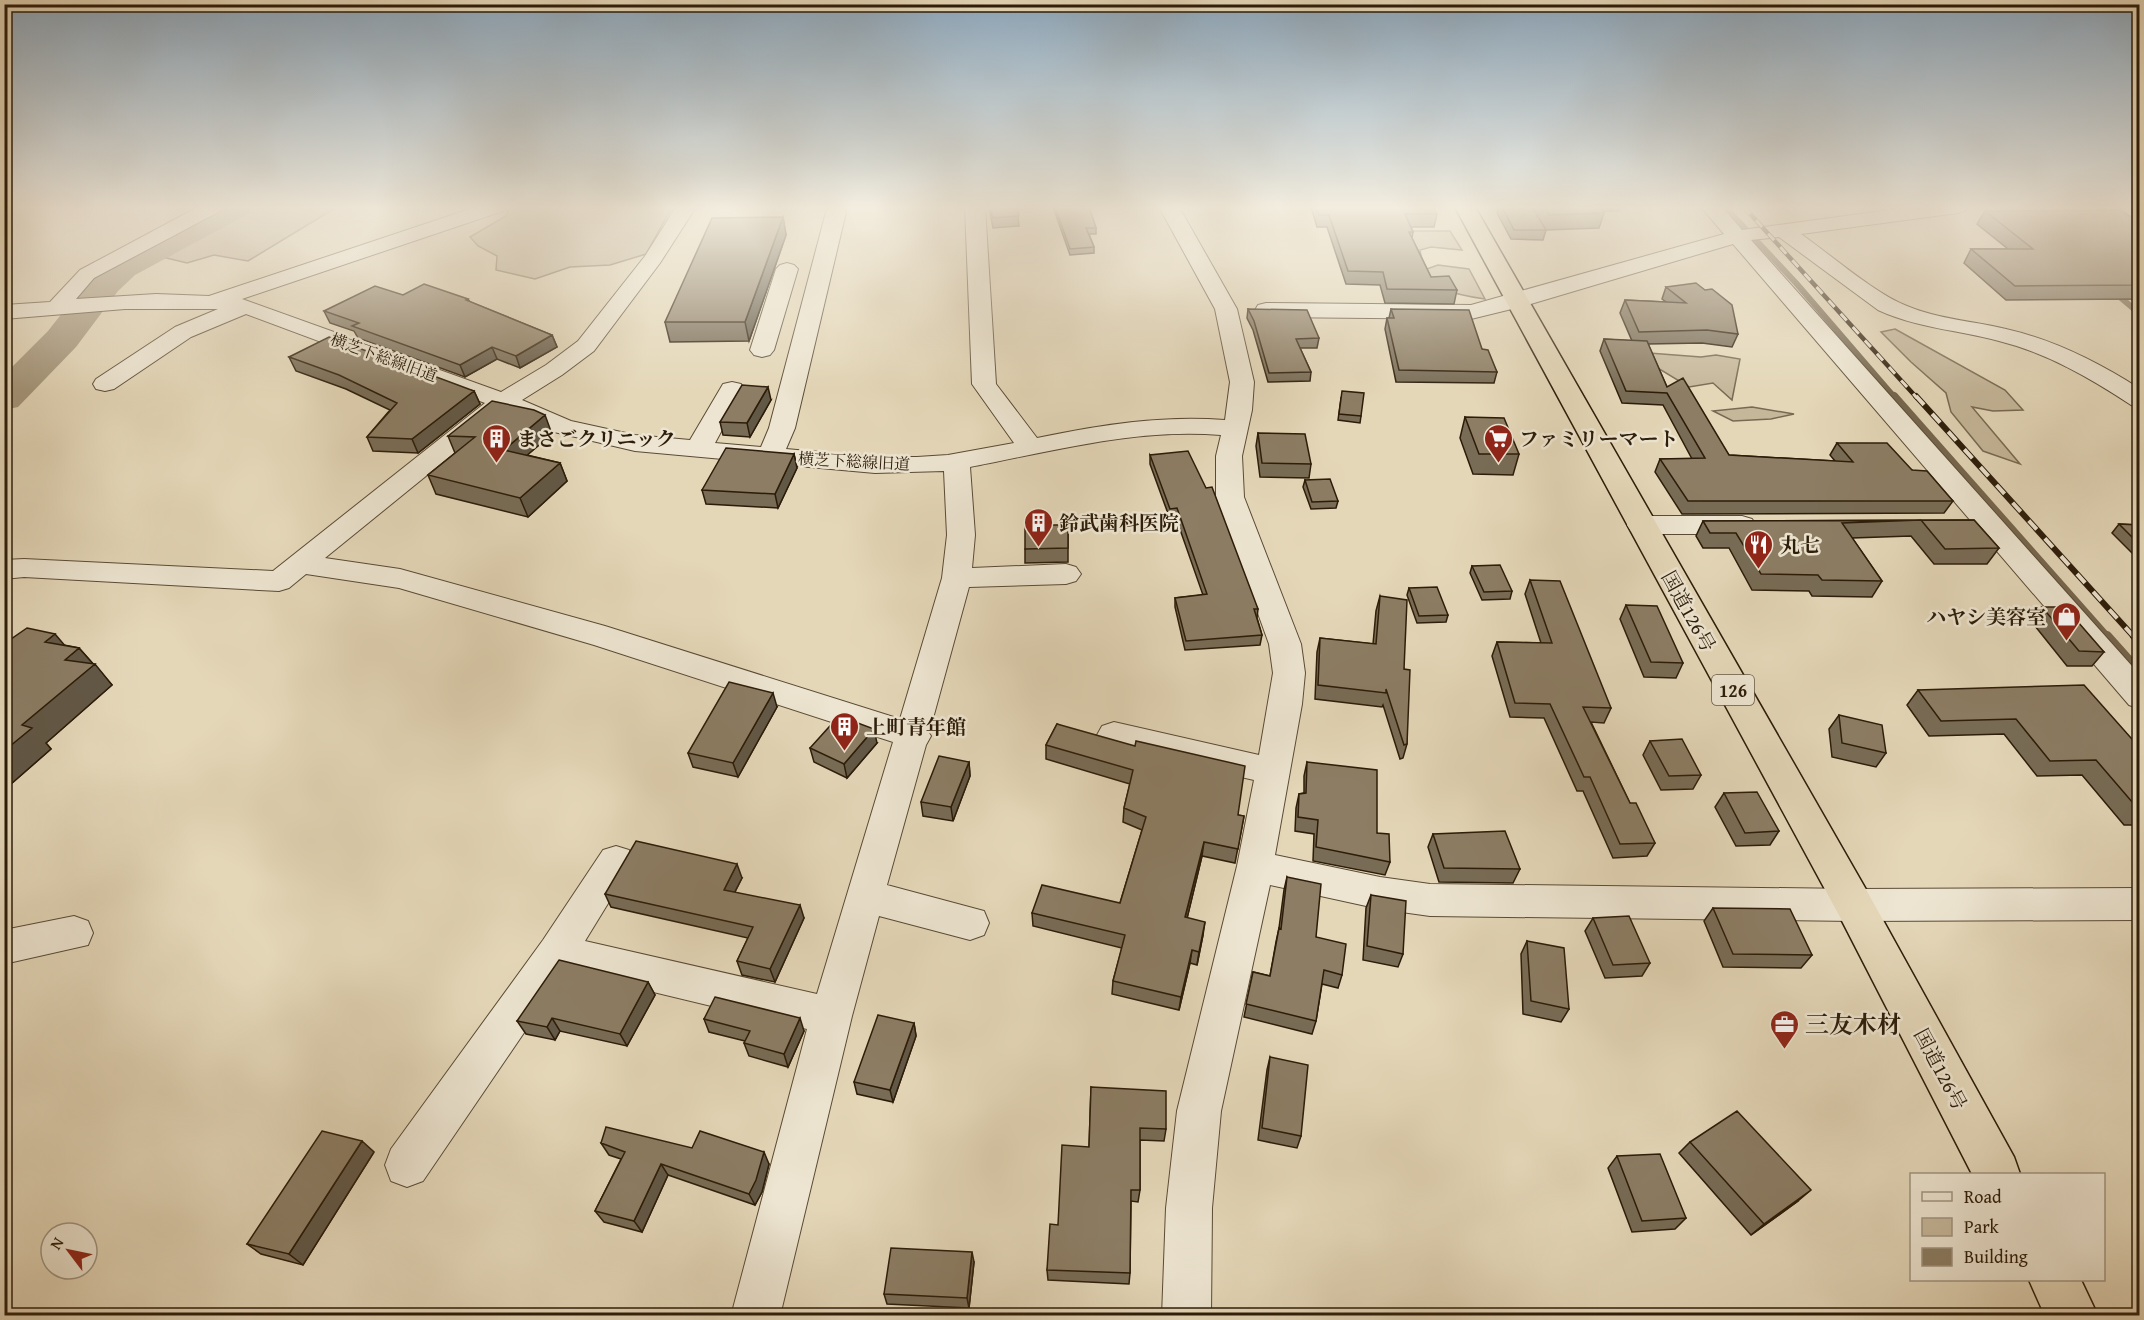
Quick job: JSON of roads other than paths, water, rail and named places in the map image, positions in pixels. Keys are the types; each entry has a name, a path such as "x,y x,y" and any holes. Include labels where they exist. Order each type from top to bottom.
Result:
{"highway":[{"name":"国道126号","path":"1498,269 1854,905 1996,1173"},
{"path":"2055,1281 2073,1316"}],"street":[{"path":"56,308 87,274 97,269"},
{"path":"214,301 311,269"},
{"path":"4,570 36,569 279,581 503,401 554,370 586,346 646,269"},
{"path":"762,350 787,269"},
{"path":"770,456 782,428 795,349 819,269"},
{"path":"978,269 984,384 1030,446"},
{"path":"1186,1316 1188,1208 1199,1111 1255,866 1286,704 1289,673 1285,645 1230,497 1229,456 1240,410 1242,382 1226,309 1203,269"},
{"path":"1226,309 1471,312 1630,269"},
{"path":"1776,269 1989,524 2139,697"},
{"path":"1814,269 1903,314 1932,322 2009,336 2102,375 2139,400"},
{"name":"横芝下総線旧道","path":"4,312 178,301 214,301 246,306 503,401 563,427 635,443 770,456 875,465 957,462 1030,446 1161,425 1203,424 1236,428"},
{"path":"105,384 183,332 246,306"},
{"path":"698,449 732,389"},
{"path":"755,1316 831,1016 914,736 957,578 961,535 957,462"},
{"path":"1954,524 1989,524"},
{"path":"1641,525 1768,525"},
{"path":"300,564 411,582 605,637 914,736"},
{"path":"957,578 1066,574"},
{"path":"1114,735 1273,771"},
{"path":"407,1165 557,952 616,861"},
{"path":"1255,866 1380,893 1430,900 1854,905 2139,904"},
{"path":"866,896 970,923"},
{"path":"4,947 74,933"},
{"path":"557,952 831,1016"}],"waterway":[{"path":"4,398 62,339 105,283 122,269"},
{"path":"1783,269 1895,398"},
{"path":"2114,292 2140,314"},
{"path":"1894,396 2108,638"},
{"path":"2107,636 2140,673"}],"railway":[{"path":"1800,269 1917,398"},
{"path":"1916,396 2135,638"},
{"path":"2134,636 2140,643"}],"place":[{"name":"まさごクリニック","path":"496,464"},
{"name":"ファミリーマート","path":"1498,464"},
{"name":"鈴武歯科医院","path":"1038,548"},
{"name":"丸七","path":"1759,570"},
{"name":"ハヤシ美容室","path":"2067,642"},
{"name":"上町青年館","path":"845,752"},
{"name":"三友木材","path":"1784,1050"}]}
